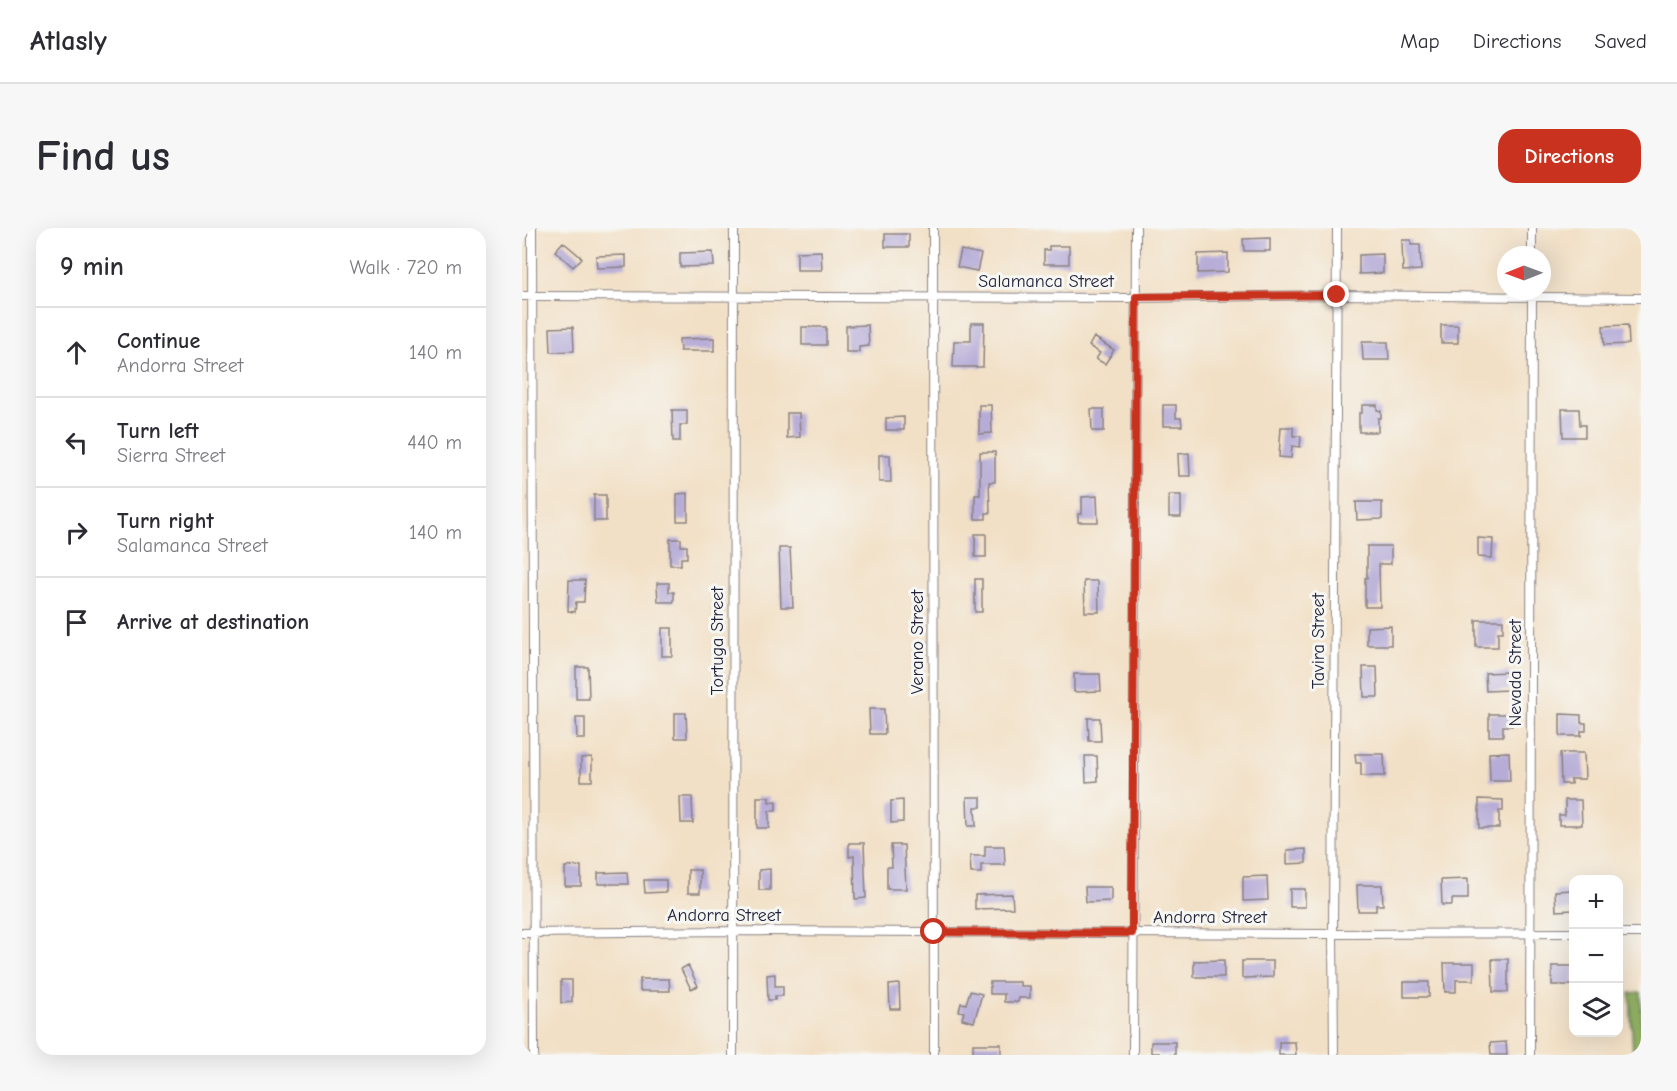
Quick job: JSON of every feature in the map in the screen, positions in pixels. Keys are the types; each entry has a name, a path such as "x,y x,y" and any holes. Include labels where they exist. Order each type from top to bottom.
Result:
{"street":[{"path":"532,228 534,1055"},
{"name":"Tortuga Street","path":"733,1055 734,228"},
{"name":"Verano Street","path":"933,228 934,1055"},
{"path":"1133,1055 1136,228"},
{"name":"Tavira Street","path":"1334,1055 1337,228"},
{"path":"1532,228 1532,246"},
{"name":"Salamanca Street","path":"522,296 1136,297 1497,294"},
{"name":"Salamanca Street","path":"1551,295 1641,298"},
{"name":"Nevada Street","path":"1530,1055 1532,300"},
{"name":"Andorra Street","path":"522,933 733,931 1569,933"},
{"path":"1623,933 1641,933"}],"green space":[{"path":"1641,992 1641,1055 1633,1055 1630,993"}],"building":[{"path":"885,234 909,234 909,247 885,247"},
{"path":"1270,238 1270,251 1244,251 1243,239"},
{"path":"1402,240 1411,240 1411,245 1420,245 1421,270 1403,271"},
{"path":"563,242 582,258 573,267 555,251"},
{"path":"1049,246 1069,246 1069,264 1044,264 1044,250 1049,250"},
{"path":"961,250 981,254 977,271 957,267"},
{"path":"821,251 822,270 797,270 797,252"},
{"path":"713,252 714,266 680,267 680,253"},
{"path":"1228,253 1228,272 1198,273 1198,254"},
{"path":"1383,254 1383,273 1359,274 1359,255"},
{"path":"626,255 626,267 597,268 596,256"},
{"path":"971,323 984,323 983,367 953,367 954,341 971,341"},
{"path":"868,325 869,346 859,347 859,352 846,352 846,326"},
{"path":"1441,325 1458,325 1458,343 1441,343"},
{"path":"1628,325 1629,344 1604,345 1603,326"},
{"path":"573,327 574,351 551,352 550,328"},
{"path":"802,327 826,327 826,345 802,345"},
{"path":"1094,337 1114,350 1105,364 1096,359 1100,353 1089,346"},
{"path":"714,338 714,351 680,351 679,339"},
{"path":"1362,342 1388,342 1389,360 1363,360"},
{"path":"979,405 991,405 992,433 979,434"},
{"path":"1163,405 1176,405 1176,418 1181,418 1182,426 1163,426"},
{"path":"1362,405 1377,405 1377,410 1381,411 1381,418 1378,418 1378,432 1359,432 1359,413 1362,413"},
{"path":"1091,409 1104,409 1104,431 1092,431"},
{"path":"1562,409 1579,409 1580,425 1585,425 1585,437 1563,437"},
{"path":"672,410 687,410 687,425 680,425 680,441 673,441"},
{"path":"787,413 799,413 800,437 787,438"},
{"path":"904,417 904,430 886,430 886,418"},
{"path":"1281,427 1293,427 1293,436 1301,436 1300,447 1292,446 1291,458 1279,457"},
{"path":"980,452 995,452 995,482 989,482 990,513 986,513 986,519 975,519 975,495 980,495"},
{"path":"1189,453 1190,476 1179,476 1178,454"},
{"path":"879,455 890,455 891,482 879,482"},
{"path":"688,493 688,521 677,521 677,494"},
{"path":"594,495 606,495 606,521 594,521"},
{"path":"1169,495 1181,495 1181,517 1169,517"},
{"path":"1097,496 1098,522 1078,522 1078,514 1082,514 1082,497"},
{"path":"1356,502 1382,502 1382,519 1357,520"},
{"path":"975,534 986,534 986,557 975,557"},
{"path":"1478,538 1493,539 1492,558 1478,557"},
{"path":"670,539 681,539 681,546 687,546 687,558 681,558 681,565 670,565"},
{"path":"1367,546 1391,546 1391,564 1379,564 1380,607 1365,607"},
{"path":"779,548 790,548 793,607 781,607"},
{"path":"975,579 982,579 982,612 975,612"},
{"path":"569,580 585,580 584,602 576,602 575,612 568,611"},
{"path":"1084,581 1098,581 1099,612 1085,612"},
{"path":"657,583 669,583 669,592 674,592 674,602 658,602"},
{"path":"1476,620 1503,620 1503,632 1498,632 1498,647 1476,647"},
{"path":"1391,626 1391,645 1367,645 1367,627"},
{"path":"662,628 672,628 672,656 662,656"},
{"path":"576,667 588,667 589,699 576,699"},
{"path":"1363,667 1377,667 1378,697 1364,697"},
{"path":"1509,672 1509,690 1486,691 1485,673"},
{"path":"1074,674 1100,674 1101,691 1074,692"},
{"path":"869,709 884,709 885,734 870,734"},
{"path":"675,713 686,713 687,738 675,738"},
{"path":"1489,714 1511,714 1512,726 1503,726 1503,736 1489,736"},
{"path":"1560,714 1581,715 1581,723 1586,723 1586,731 1581,731 1581,736 1560,736"},
{"path":"576,718 585,718 585,739 577,739"},
{"path":"1088,718 1100,718 1101,741 1089,741"},
{"path":"1509,752 1510,781 1490,781 1489,753"},
{"path":"1560,753 1584,753 1585,779 1571,779 1571,784 1561,784"},
{"path":"1355,754 1384,754 1385,776 1361,776 1361,763 1356,763"},
{"path":"1085,756 1097,756 1098,781 1086,782"},
{"path":"592,757 592,781 581,781 581,758"},
{"path":"680,797 692,797 693,823 681,823"},
{"path":"757,797 769,797 769,802 776,801 776,811 769,811 769,828 757,828"},
{"path":"967,797 981,797 981,807 975,807 976,826 968,826"},
{"path":"1479,799 1503,800 1503,811 1499,811 1499,828 1479,828"},
{"path":"903,800 903,822 891,823 891,801"},
{"path":"1565,800 1581,800 1582,825 1559,825 1559,815 1565,815"},
{"path":"849,843 864,843 866,898 855,899 854,856 849,857"},
{"path":"891,845 904,845 906,889 887,889 887,867 892,867"},
{"path":"985,846 1004,846 1005,865 981,865 981,873 971,873 970,856 985,856"},
{"path":"1306,849 1306,863 1287,864 1287,850"},
{"path":"581,866 581,886 565,886 565,867"},
{"path":"770,869 770,890 759,890 759,870"},
{"path":"688,870 700,870 700,893 688,893"},
{"path":"627,872 628,884 598,884 598,873"},
{"path":"1267,876 1268,900 1243,901 1243,877"},
{"path":"1468,879 1468,899 1452,899 1452,905 1442,905 1441,880"},
{"path":"644,880 666,880 666,892 645,893"},
{"path":"1357,885 1382,885 1383,905 1376,905 1376,911 1358,911"},
{"path":"1085,887 1111,887 1111,901 1086,902"},
{"path":"1290,889 1305,889 1305,907 1290,907"},
{"path":"1569,890 1569,910 1556,911 1555,891"},
{"path":"1012,894 1013,908 975,909 975,895"},
{"path":"1492,959 1508,959 1508,992 1493,992"},
{"path":"1224,960 1224,977 1194,977 1194,961"},
{"path":"1242,961 1273,961 1273,977 1242,978"},
{"path":"1444,963 1474,963 1474,980 1456,980 1456,992 1445,992"},
{"path":"688,965 698,986 691,989 681,969"},
{"path":"1552,966 1569,966 1569,985 1552,985"},
{"path":"775,974 775,986 783,986 783,996 775,996 775,1000 768,1000 767,975"},
{"path":"640,979 669,979 670,991 640,991"},
{"path":"561,980 572,980 572,1002 561,1003"},
{"path":"990,982 1020,982 1020,986 1030,986 1030,998 1019,998 1018,1002 1004,1002 1004,994 990,994"},
{"path":"1404,982 1429,982 1429,997 1404,997"},
{"path":"899,984 900,1009 890,1009 889,985"},
{"path":"970,991 982,994 974,1022 962,1019 964,1012 959,1011 961,1003 966,1004"},
{"path":"1151,1042 1175,1042 1175,1055 1151,1053"},
{"path":"1279,1042 1295,1042 1296,1055 1279,1055"},
{"path":"1506,1042 1507,1055 1491,1055 1490,1043"},
{"path":"973,1044 1001,1044 1001,1055 973,1055"}],"route":[{"path":"934,932 1132,933 1136,297 1337,295"}]}
